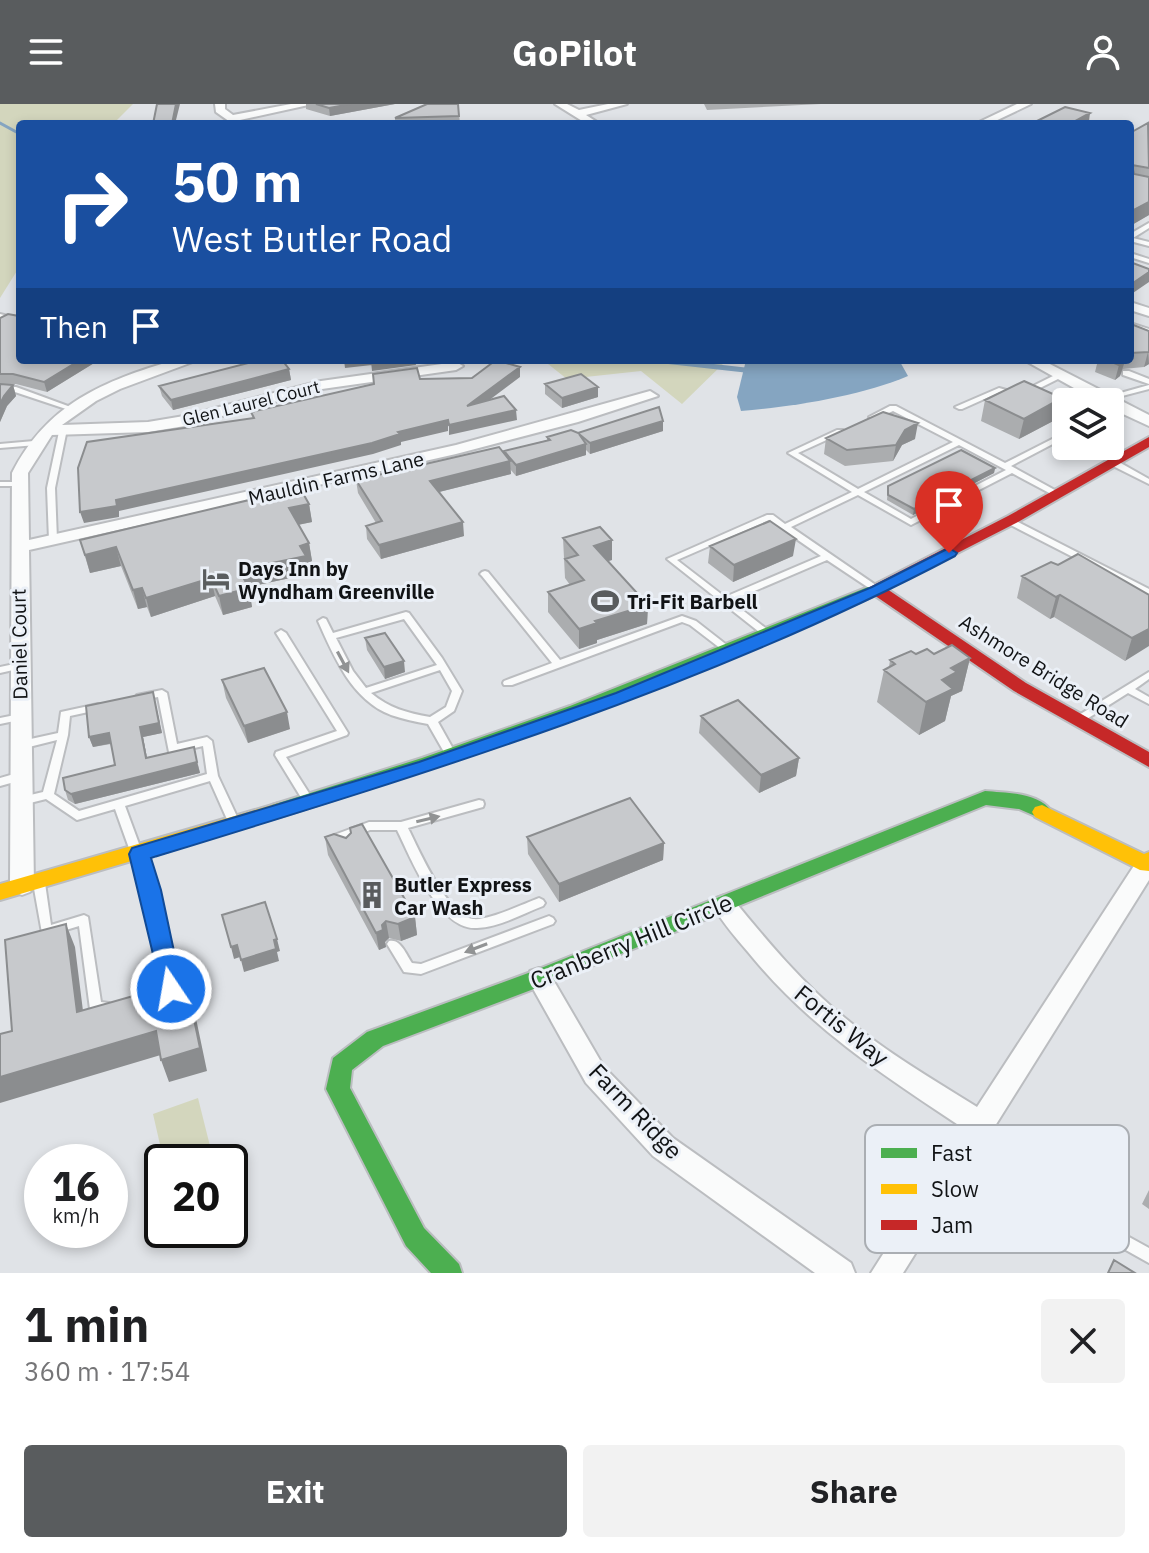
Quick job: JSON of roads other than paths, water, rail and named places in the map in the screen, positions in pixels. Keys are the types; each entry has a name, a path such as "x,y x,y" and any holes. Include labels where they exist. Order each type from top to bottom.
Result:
{"main road":[{"path":"0,892 139,854 452,758 732,654 877,590 1010,521 1149,441"},
{"name":"Ashmore Bridge Road","path":"877,590 1076,721 1149,760"},
{"name":"Cranberry Hill Circle","path":"449,1273 415,1237 338,1089 341,1065 375,1039 539,978 985,798 1023,802 1148,862"}],"street":[{"path":"220,104 220,110 235,120"},
{"path":"240,120 308,104"},
{"path":"560,104 587,120"},
{"path":"576,114 622,104"},
{"path":"989,120 1026,104"},
{"name":"Daniel Court","path":"31,884 21,801 18,547 9,484 26,458 72,409 156,364"},
{"path":"1038,364 1083,388"},
{"name":"Glen Laurel Court","path":"48,434 185,421 321,385 456,366"},
{"name":"Mauldin Farms Lane","path":"18,547 134,525 484,444 572,422 650,396"},
{"path":"1124,409 1149,421"},
{"name":"Cranberry Hill Circle","path":"980,1124 1148,862"},
{"name":"Fortis Way","path":"724,904 764,956 836,1025 856,1042 980,1124"},
{"name":"Farm Ridge","path":"539,978 595,1075 663,1147 840,1273"},
{"name":"Cranberry Hill Circle","path":"886,1273 899,1253"}],"lane":[{"path":"1126,373 1149,384"},
{"path":"1019,394 1060,376"},
{"path":"1124,394 1149,384"},
{"path":"0,389 13,389 72,409"},
{"path":"959,407 999,390 1019,394 1052,410"},
{"path":"864,421 893,408 1058,494"},
{"path":"849,427 792,453 911,522 1052,442"},
{"path":"0,446 48,434 53,540"},
{"path":"785,527 959,442"},
{"path":"1114,463 1149,482"},
{"path":"772,637 671,559 770,517 877,590"},
{"path":"1010,521 1149,593"},
{"path":"725,600 828,556"},
{"path":"485,574 558,664"},
{"path":"323,621 330,637 349,673 363,692 394,714 432,721 450,709 457,694 443,666 406,615 330,637"},
{"path":"508,683 682,619 693,623 732,654"},
{"path":"281,633 343,733 280,755 310,803"},
{"path":"0,670 19,666"},
{"path":"363,692 443,666"},
{"path":"1076,721 1149,675"},
{"path":"1128,689 1149,701"},
{"path":"134,699 162,693 173,749 207,741 213,776 235,825"},
{"path":"48,795 65,714 107,705"},
{"path":"0,721 20,717"},
{"path":"432,721 452,758"},
{"path":"21,745 63,735"},
{"path":"0,782 21,776"},
{"path":"21,801 48,795 77,816 213,776"},
{"path":"118,803 150,890 171,989 156,993"},
{"path":"345,849 338,838 369,826 401,826 479,804"},
{"path":"401,826 436,893 463,921 476,925 539,903"},
{"path":"31,884 46,930"},
{"path":"31,934 84,920 96,1009 111,1005"},
{"path":"393,944 408,968 421,969 549,921"},
{"path":"1129,1244 1149,1256"}],"water":[{"path":"745,364 901,364 908,376 826,400 782,407 741,411 737,397"}],"waterway":[{"path":"0,123 16,132"},
{"path":"691,364 745,370"}],"place":[{"name":"Days Inn by Wyndham Greenville","path":"216,579"},
{"name":"Tri-Fit Barbell","path":"605,601"},
{"name":"Butler Express Car Wash","path":"372,895"}]}
